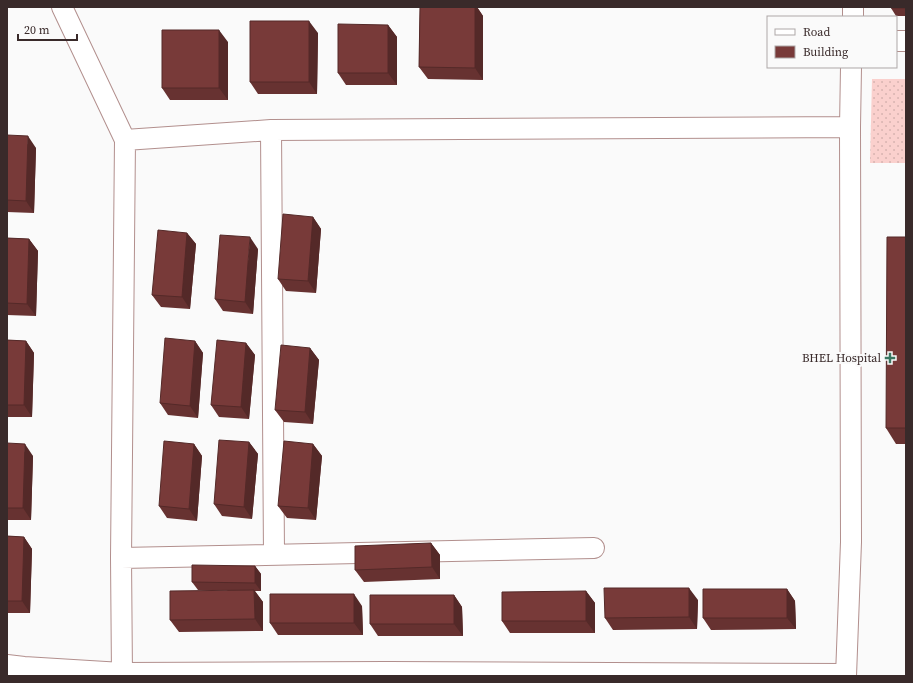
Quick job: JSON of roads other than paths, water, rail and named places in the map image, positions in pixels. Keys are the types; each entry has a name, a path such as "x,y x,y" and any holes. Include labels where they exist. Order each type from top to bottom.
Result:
{"street":[{"path":"62,7 125,140 121,558 122,674"},
{"path":"7,665 122,674 846,675 851,542 851,68"},
{"path":"125,140 271,130 850,126"},
{"path":"271,130 274,555"},
{"path":"121,558 594,548"}],"place":[{"name":"BHEL Hospital","path":"890,358"}]}
